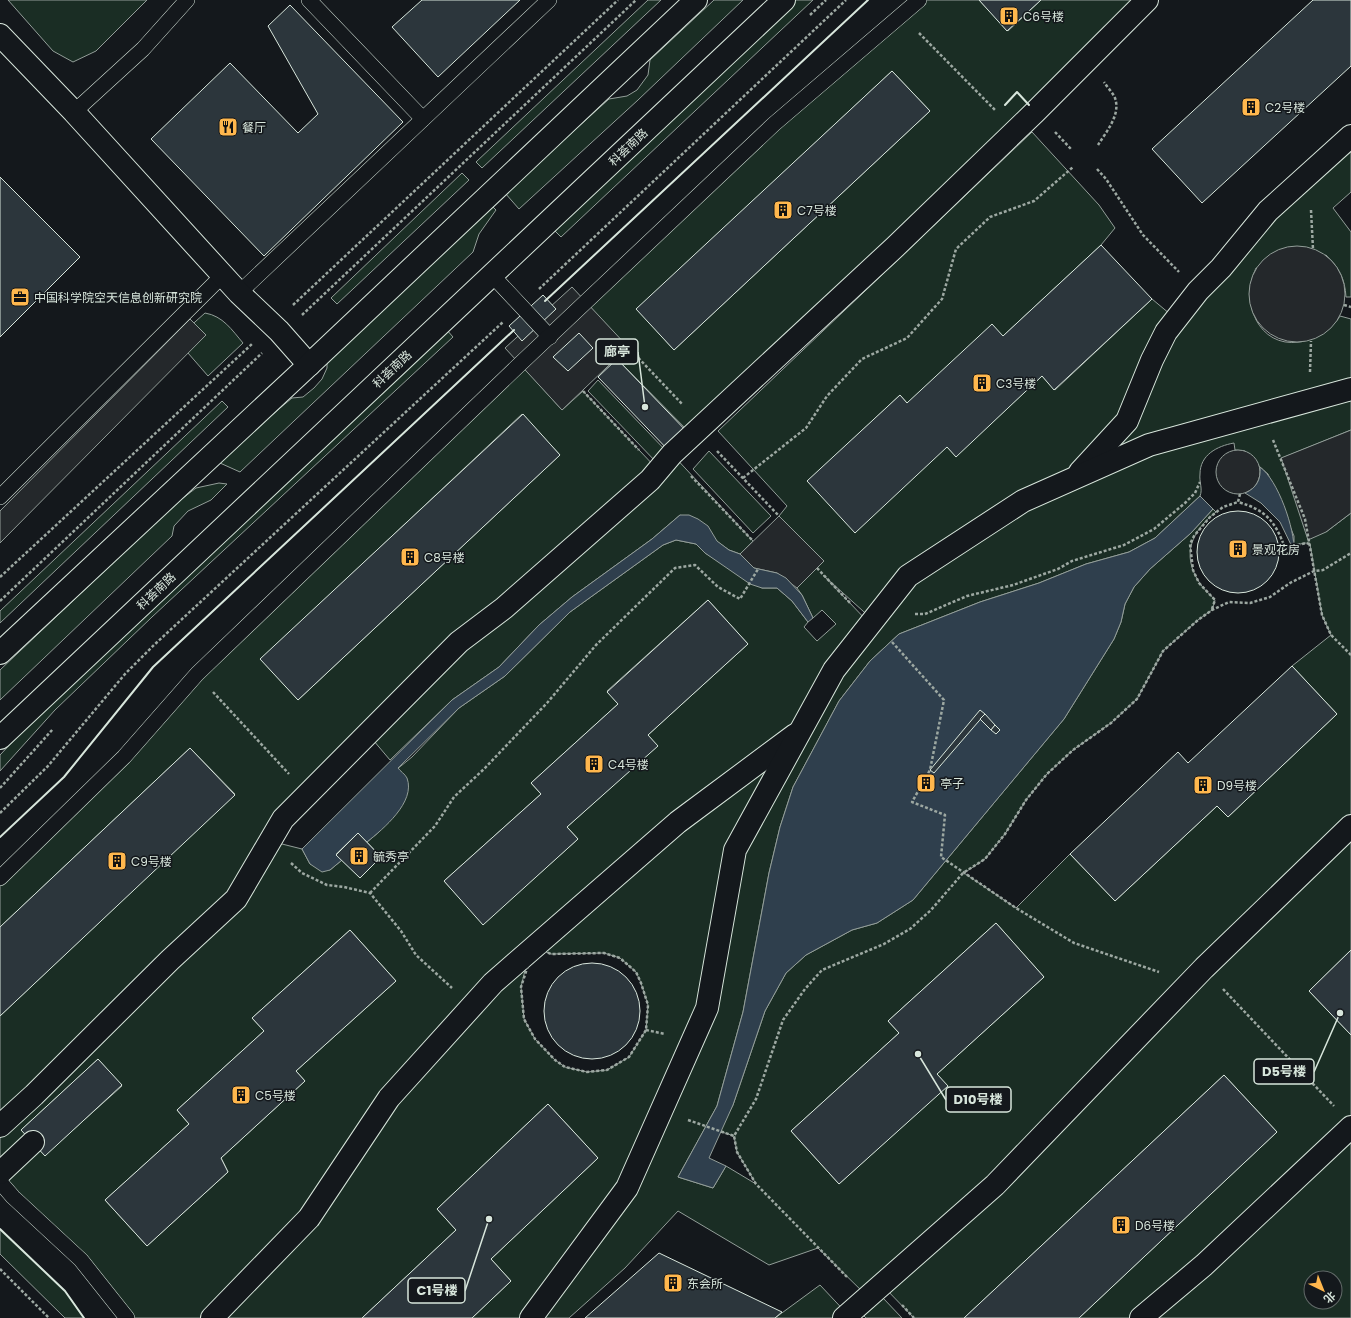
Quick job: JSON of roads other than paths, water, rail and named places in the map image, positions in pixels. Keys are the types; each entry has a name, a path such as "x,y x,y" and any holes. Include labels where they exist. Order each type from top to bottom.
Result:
{"street":[{"path":"0,653 309,365 696,0"},
{"name":"科荟南路","path":"0,738 784,0"},
{"path":"0,1126 34,1095 170,960 236,899 283,819 459,642 504,608 650,480 700,428 889,252 1091,57 1147,0"},
{"path":"0,35 74,112 239,293 277,329 309,365"},
{"path":"1075,478 1127,421 1152,360 1166,332 1198,291 1221,268 1268,211 1351,136"},
{"path":"531,1318 627,1188 662,1111 707,1008 736,850 834,670 908,576 1023,501 1149,445 1351,389"},
{"path":"212,1318 309,1218 389,1098 493,983 678,822 801,731"},
{"path":"844,1318 995,1185 1197,976 1351,826"},
{"path":"1142,1318 1204,1265 1351,1127"},
{"path":"0,1173 33,1142"}],"lane":[{"path":"74,112 142,49 187,0"},
{"path":"309,0 423,119"},
{"path":"239,293 549,0"},
{"path":"0,878 124,757 197,674 774,124 919,0"},
{"path":"0,497 223,275"},
{"path":"492,275 550,337"},
{"path":"0,1182 24,1207 82,1260 127,1318"}],"water":[{"path":"1260,467 1267,473 1279,493 1292,530 1294,551 1280,522 1261,503 1245,493 1253,489 1257,483 1260,475"},
{"path":"1200,496 1213,509 1191,533 1150,569 1134,587 1125,604 1121,622 1114,639 1064,719 913,900 877,923 852,930 806,955 786,973 765,1011 733,1105 709,1158 726,1166 713,1188 678,1177 717,1106 743,1012 769,873 780,827 793,787 839,701 870,661 899,634 980,602 1039,583 1086,564 1129,552 1155,538"},
{"path":"680,515 689,515 708,526 717,541 729,550 740,554 754,568 777,573 786,578 802,595 813,618 808,622 792,601 777,588 762,588 750,584 705,553 696,544 676,540 663,545 570,612 505,676 459,708 398,768 407,778 409,787 407,796 403,805 381,830 367,842 358,833 336,854 342,860 330,870 322,872 310,864 302,849 452,700 499,667 539,625 572,597 652,539"}],"place":[{"name":"C6号楼","path":"1009,16"},
{"name":"C2号楼","path":"1251,107"},
{"name":"餐厅","path":"228,127"},
{"name":"C7号楼","path":"783,210"},
{"name":"中国科学院空天信息创新研究院","path":"20,297"},
{"name":"C3号楼","path":"982,383"},
{"name":"廊亭","path":"645,407"},
{"name":"景观花房","path":"1238,549"},
{"name":"C8号楼","path":"410,557"},
{"name":"C4号楼","path":"594,764"},
{"name":"亭子","path":"926,783"},
{"name":"D9号楼","path":"1203,785"},
{"name":"毓秀亭","path":"359,856"},
{"name":"C9号楼","path":"117,861"},
{"name":"D5号楼","path":"1340,1013"},
{"name":"D10号楼","path":"918,1054"},
{"name":"C5号楼","path":"241,1095"},
{"name":"C1号楼","path":"489,1219"},
{"name":"D6号楼","path":"1121,1225"},
{"name":"东会所","path":"673,1283"}]}
